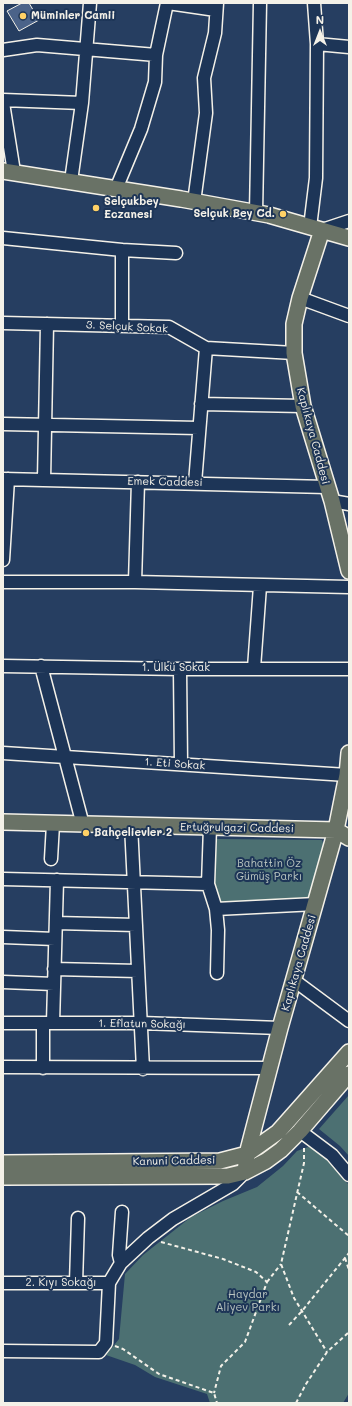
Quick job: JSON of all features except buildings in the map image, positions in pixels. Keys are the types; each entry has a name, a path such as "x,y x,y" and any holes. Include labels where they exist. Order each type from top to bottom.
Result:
{"main road":[{"path":"8,172 71,181 269,215 349,238"},
{"name":"Kaplıkaya Caddesi","path":"316,228 294,324 294,353 303,406 332,501 349,571"},
{"name":"Kaplıkaya Caddesi","path":"245,1172 247,1154 280,1028 295,981 316,904 343,834 349,753"},
{"name":"Ertuğrulgazi Caddesi","path":"3,822 131,825 343,834"},
{"name":"Kanuni Caddesi","path":"3,1163 220,1161 247,1154 278,1132 349,1052"},
{"name":"Kanuni Caddesi","path":"3,1177 228,1176 245,1172 266,1161 281,1150 300,1131 349,1074"}],"street":[{"path":"71,181 82,104 90,3"},
{"path":"116,189 140,129 155,82 156,55 168,3 217,6 215,33 204,78 206,113 194,202"},
{"path":"256,213 260,3"},
{"path":"314,3 317,44 316,228 349,220"},
{"path":"317,44 349,47"},
{"path":"3,50 37,45 156,55"},
{"path":"8,172 3,102 82,104"},
{"path":"3,238 122,250 176,253"},
{"path":"122,250 122,325"},
{"path":"300,298 349,316"},
{"name":"3. Selçuk Sokak","path":"3,323 169,327 206,348 294,353"},
{"path":"44,480 47,324"},
{"path":"195,483 206,348"},
{"path":"201,404 303,406"},
{"path":"3,424 199,428"},
{"path":"3,560 6,479"},
{"name":"Emek Caddesi","path":"6,479 327,486"},
{"path":"135,582 138,482"},
{"path":"332,501 349,504"},
{"path":"3,582 135,582 349,587"},
{"path":"254,668 260,586"},
{"name":"1. Ülkü Sokak","path":"3,666 180,669 349,669"},
{"path":"42,666 83,825"},
{"path":"180,669 181,764"},
{"name":"1. Eti Sokak","path":"3,753 347,775"},
{"path":"51,860 53,824"},
{"path":"131,825 143,1069"},
{"path":"210,828 208,884 216,909 218,930 217,973"},
{"path":"3,879 208,884"},
{"path":"43,1068 54,984 57,880"},
{"path":"216,909 316,904"},
{"path":"56,923 136,925"},
{"path":"3,937 55,939"},
{"path":"54,969 138,971"},
{"path":"295,981 349,1021"},
{"path":"3,982 54,984"},
{"name":"1. Eflatun Sokağı","path":"3,1023 141,1023 280,1028"},
{"path":"3,1067 143,1069 270,1068"},
{"path":"300,1131 332,1155 349,1175"},
{"name":"2. Kıyı Sokağı","path":"3,1283 109,1283 121,1263 148,1238 173,1219 233,1184 245,1172"},
{"path":"121,1263 119,1255 122,1212"},
{"path":"76,1283 78,1218"},
{"path":"3,1351 99,1352 106,1343 109,1283"}],"path":[{"path":"217,1403 214,1393 221,1366 245,1342 267,1282 281,1264 304,1162 304,1148 300,1131"},
{"path":"297,1192 349,1236"},
{"path":"148,1238 223,1259 256,1272 267,1282"},
{"path":"288,1325 302,1311 349,1253"},
{"path":"345,1258 349,1270"},
{"path":"281,1264 294,1298 327,1352"},
{"path":"296,1403 306,1384 327,1352 349,1332"},
{"path":"106,1343 123,1349 159,1374 214,1393"}],"green space":[{"name":"Bahattin Öz Gümüş Parkı","path":"217,839 322,840 324,846 308,901 221,902 213,879"},
{"path":"349,1095 349,1156 340,1146 319,1129"},
{"name":"Haydar Aliyev Parkı","path":"308,1147 318,1150 328,1157 334,1168 349,1185 349,1393 343,1403 210,1403 207,1394 155,1377 135,1365 106,1355 119,1339 125,1274 143,1255 191,1217 223,1201 257,1187 283,1166 297,1151"}],"place":[{"name":"Müminler Camii","path":"23,16"},
{"name":"Selçukbey Eczanesi","path":"96,208"},
{"name":"Selçuk Bey Cd.","path":"283,214"},
{"name":"Bahçelievler 2","path":"86,833"}]}
